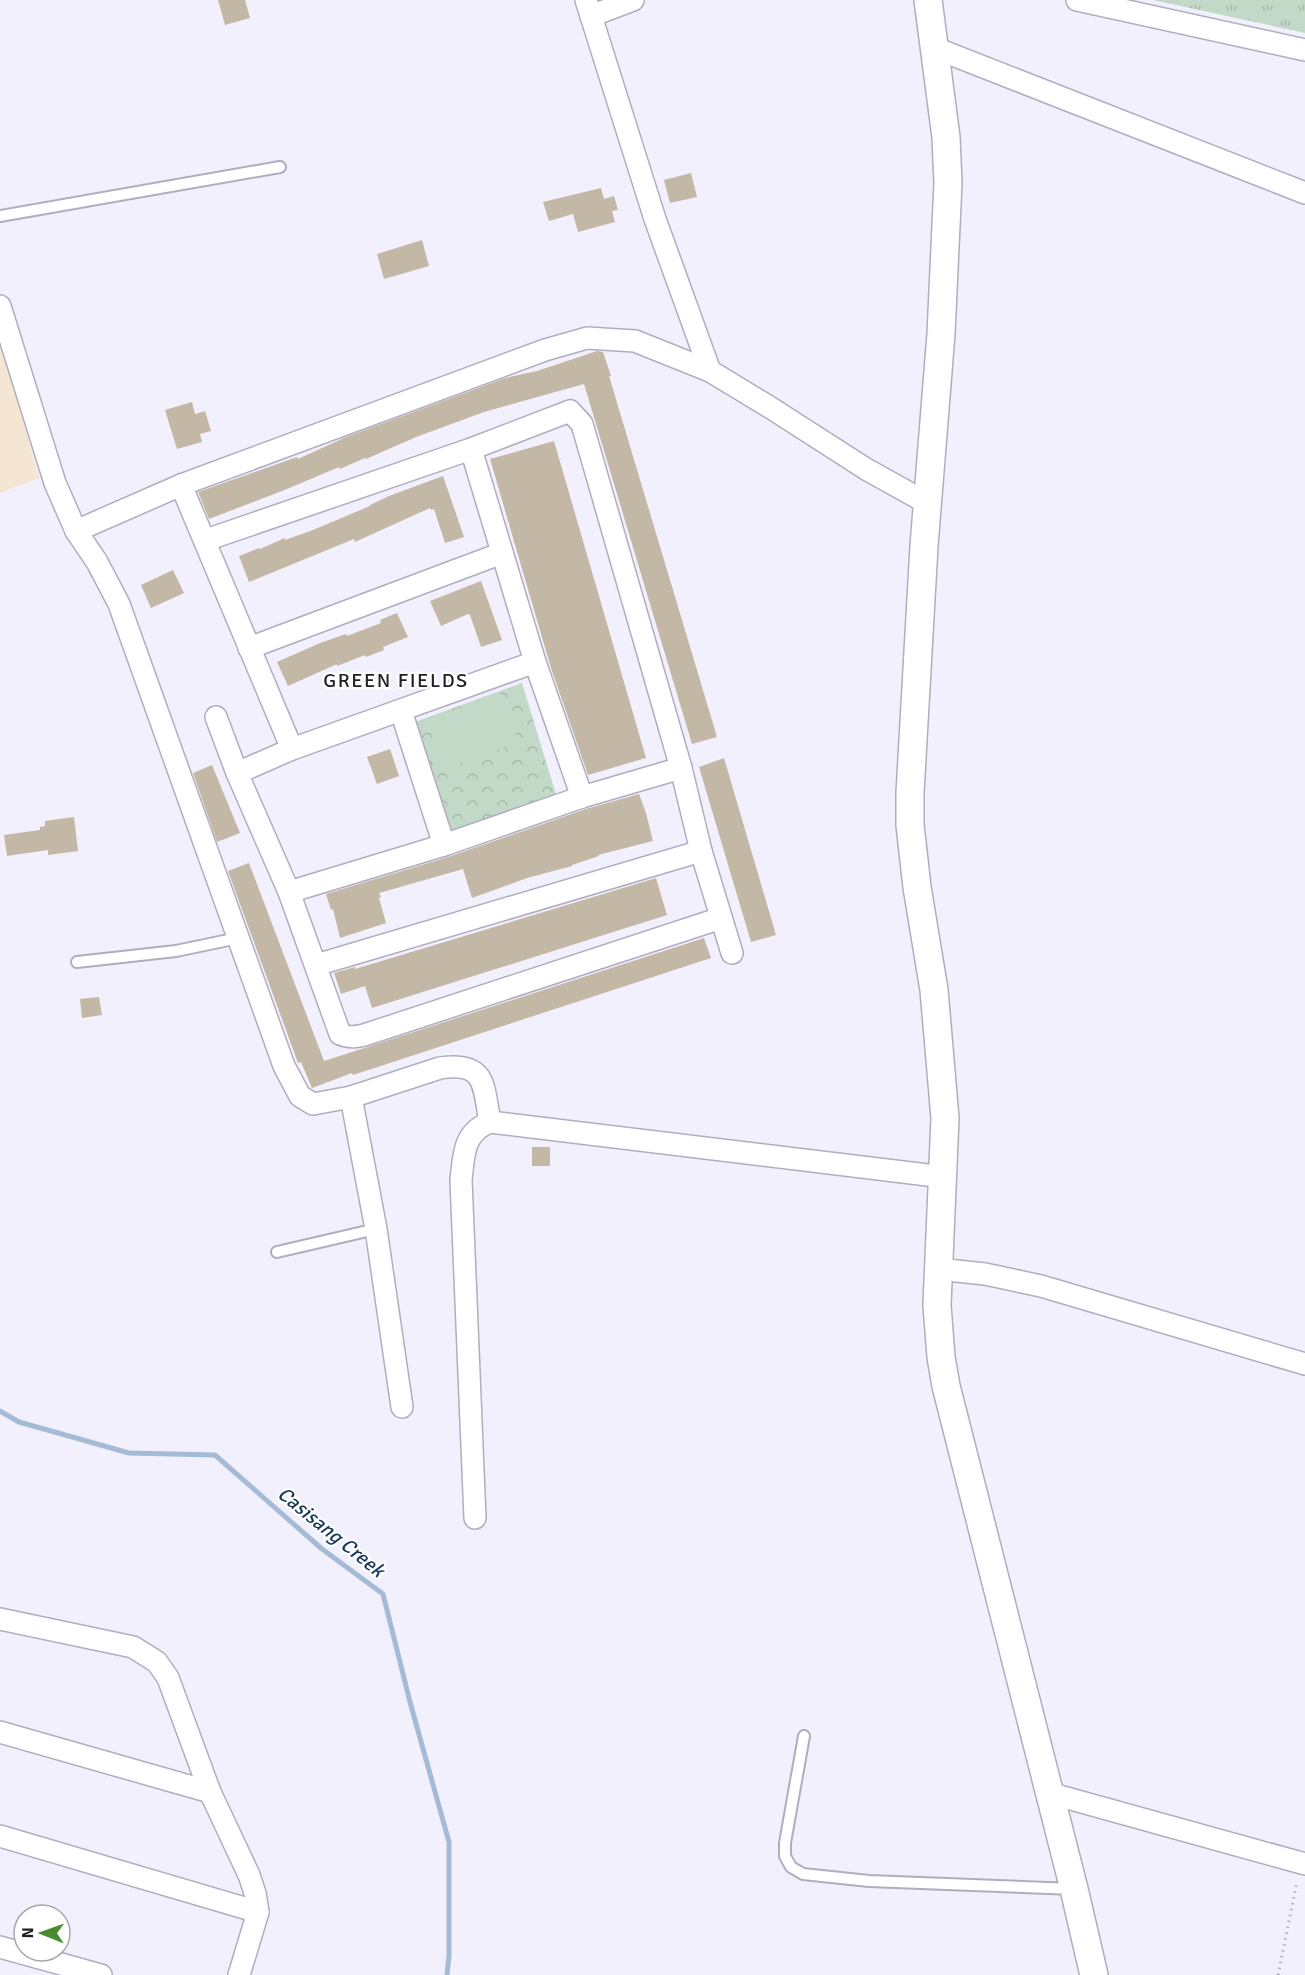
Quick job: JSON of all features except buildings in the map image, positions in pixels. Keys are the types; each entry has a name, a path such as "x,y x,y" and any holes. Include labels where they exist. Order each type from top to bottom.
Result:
{"street":[{"path":"633,0 589,8 655,219 710,371"},
{"path":"928,0 946,137 948,183 941,334 927,503 911,770 910,825 917,887 934,990 945,1118 938,1269 938,1332 946,1386 1094,1975"},
{"path":"1077,0 1305,50"},
{"path":"935,48 1305,193"},
{"path":"0,306 55,483 76,531 97,562 119,603 284,1066 300,1096 313,1104 351,1097 440,1068 453,1066 474,1071 481,1078 490,1122"},
{"path":"76,531 182,485 545,350 587,338 634,341 710,371 866,469 927,503"},
{"path":"206,540 471,449 570,411 582,424 681,768 701,851 732,953"},
{"path":"471,449 535,662 582,797"},
{"path":"182,485 292,749"},
{"path":"249,648 502,553"},
{"path":"237,773 292,749 535,662"},
{"path":"401,711 444,844"},
{"path":"216,717 237,773 289,891 340,1034 352,1038 721,918"},
{"path":"289,891 444,844 582,797 681,768"},
{"path":"316,965 701,851"},
{"path":"351,1097 376,1229 402,1407"},
{"path":"475,1518 461,1180 464,1155 471,1136 478,1127 490,1122 944,1177"},
{"path":"938,1269 985,1274 1041,1286 1305,1364"},
{"path":"0,1619 133,1647 157,1662 168,1678 210,1792 249,1875 255,1893 258,1912 239,1975"},
{"path":"0,1732 210,1792"},
{"path":"1049,1793 1303,1863"},
{"path":"0,1836 258,1912"},
{"path":"0,1947 101,1975"}],"lane":[{"path":"0,216 280,167"},
{"path":"77,962 176,951 238,938"},
{"path":"277,1252 376,1229"},
{"path":"804,1736 785,1843 785,1856 791,1868 803,1874 869,1881 1074,1889"}],"path":[{"path":"1278,1975 1303,1863"}],"shaded area":[{"path":"0,336 39,478 0,493"}],"green space":[{"path":"1153,0 1305,0 1305,33"},
{"path":"522,683 558,801 448,836 415,722"},
{"path":"500,693 518,742 444,769 426,721"}],"waterway":[{"name":"Casisang Creek","path":"0,1411 19,1422 129,1453 215,1455 322,1549 383,1594 449,1842 447,1975"}],"district":[{"name":"GREEN FIELDS","path":"396,680"}]}
